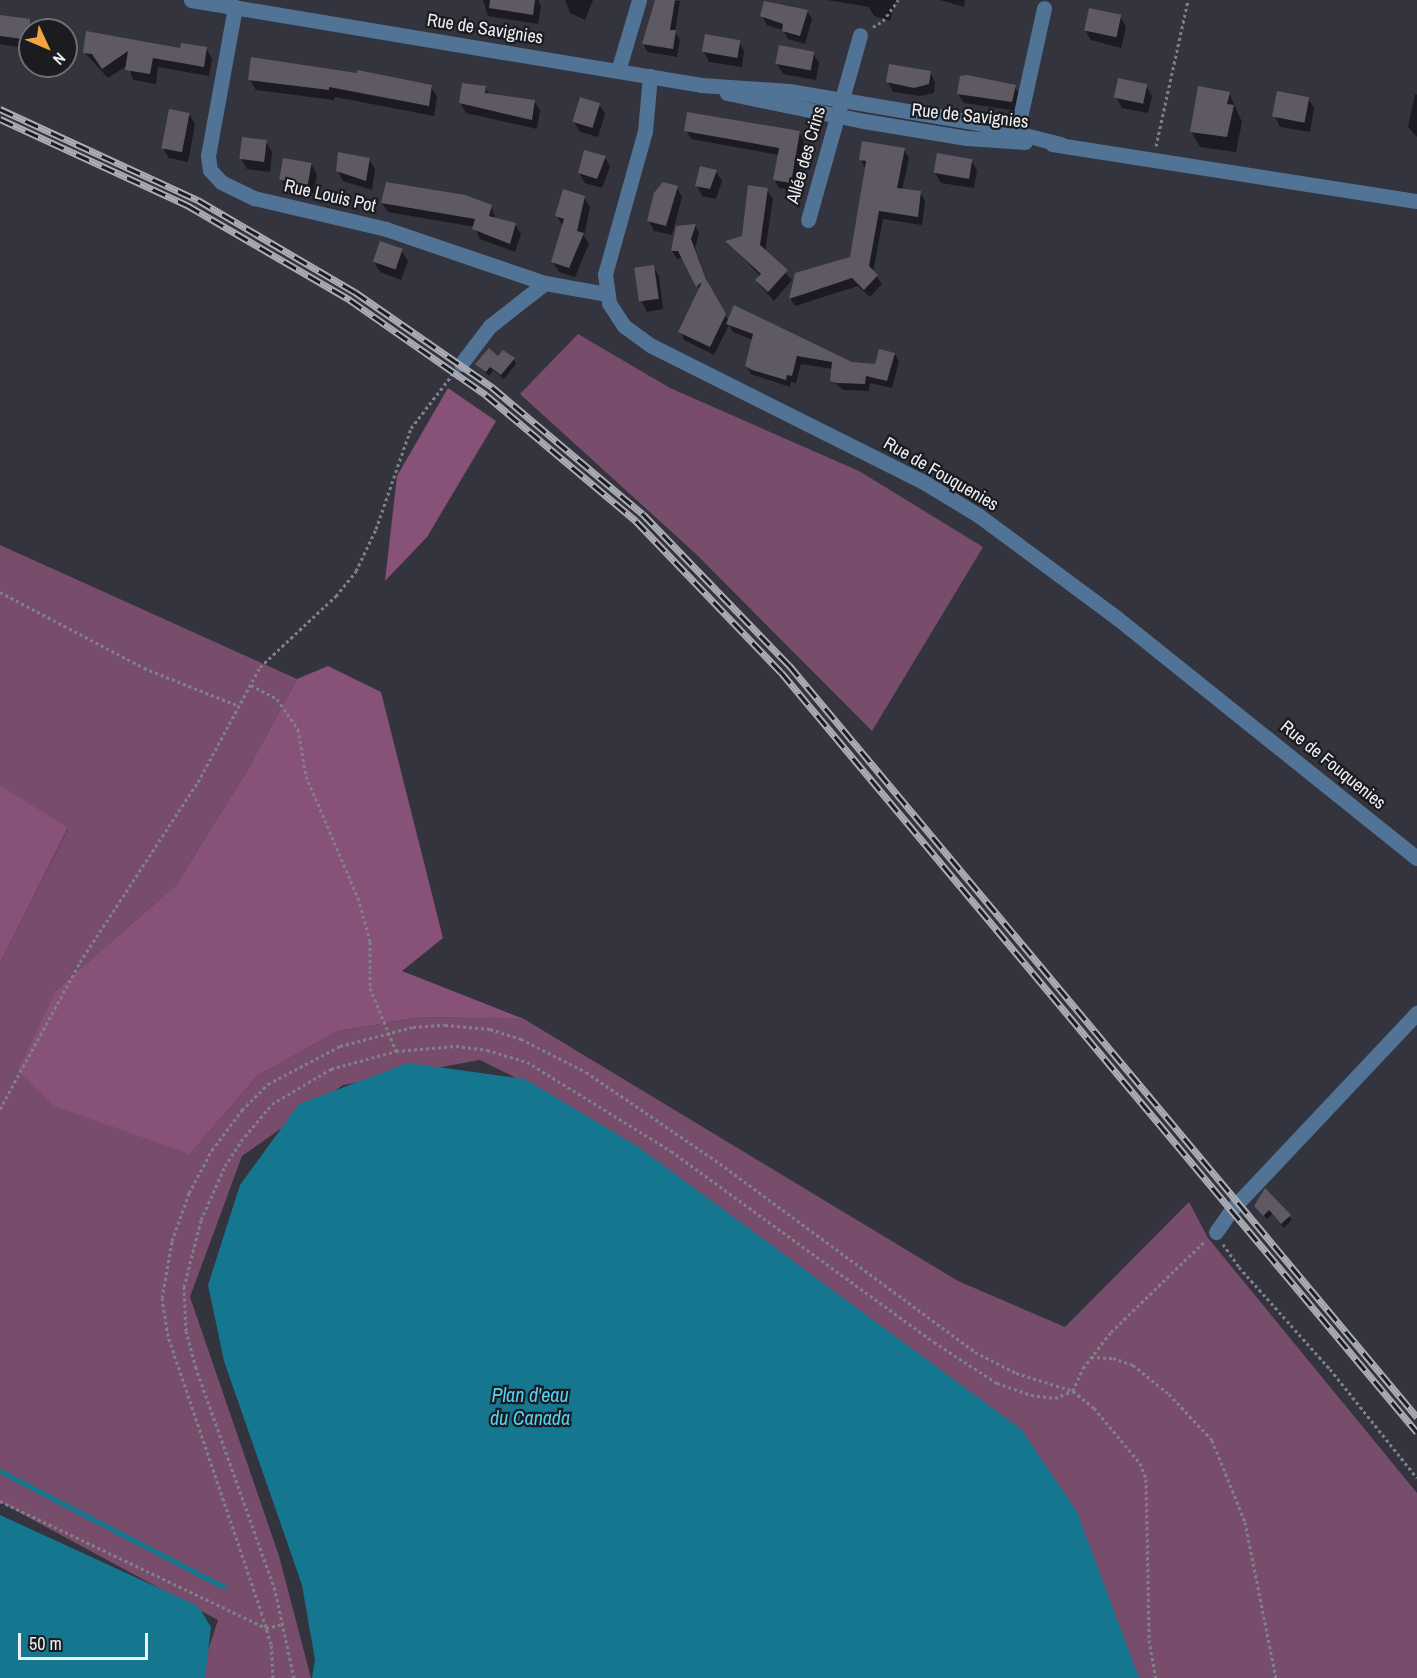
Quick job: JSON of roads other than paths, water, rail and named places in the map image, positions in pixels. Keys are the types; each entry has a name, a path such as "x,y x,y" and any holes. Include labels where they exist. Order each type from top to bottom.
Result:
{"street":[{"name":"Rue de Savignies","path":"191,0 701,85 789,91 1016,137 1417,201"},
{"path":"618,71 639,0"},
{"name":"Rue Louis Pot","path":"235,7 208,156 210,170 221,182 254,198 386,229 545,283 606,294"},
{"path":"1016,137 1044,8"},
{"name":"Allée des Crins","path":"808,220 860,35"},
{"path":"606,294 608,262 645,131 650,76"},
{"name":"Rue de Savignies","path":"701,85 765,104 967,138 1016,137"},
{"path":"461,364 490,326 545,283"},
{"name":"Rue de Fouquenies","path":"606,294 617,318 641,340 922,481 985,519 1125,625 1417,858"},
{"path":"1216,1232 1232,1209 1417,1013"}],"water":[{"name":"Plan d'eau du Canada","path":"408,1063 525,1079 637,1146 1021,1429 1077,1512 1139,1678 312,1678 315,1660 302,1585 224,1361 208,1285 240,1185 299,1104"},
{"path":"0,1515 198,1606 211,1627 205,1678 0,1678"}],"waterway":[{"path":"0,1471 224,1587"}],"railway":[{"path":"0,109 198,200 355,292 492,387 643,514 789,665 1417,1417"},
{"path":"0,119 187,205 350,300 486,395 636,521 781,672 1417,1432"}]}
